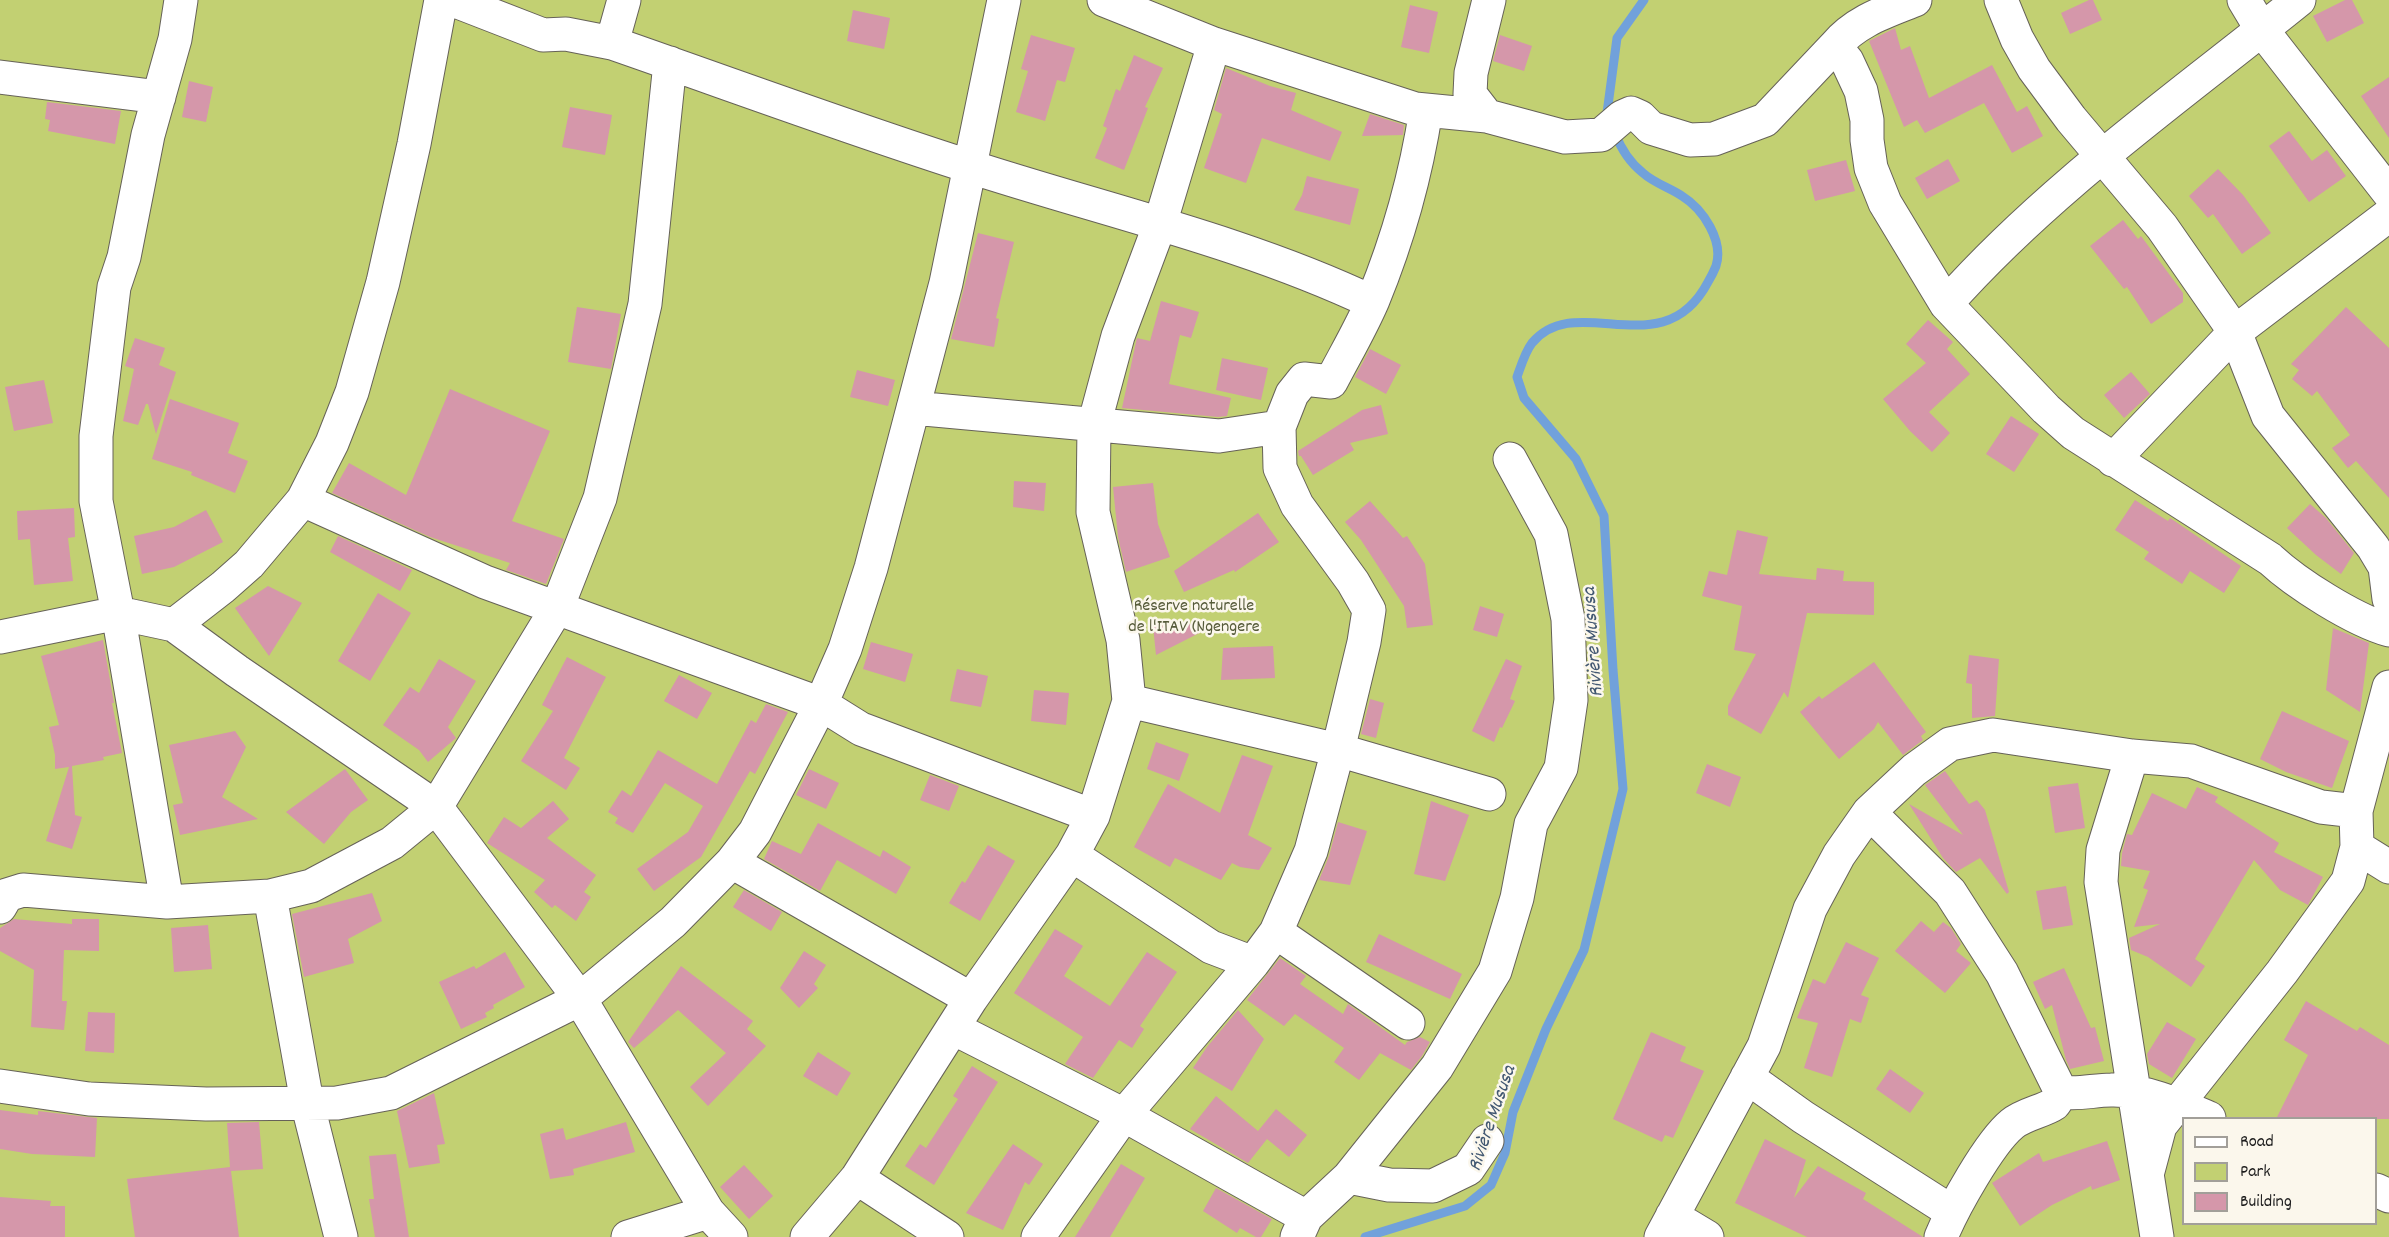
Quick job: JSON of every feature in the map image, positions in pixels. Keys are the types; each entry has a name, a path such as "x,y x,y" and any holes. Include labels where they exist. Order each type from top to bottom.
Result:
{"street":[{"path":"166,902 118,613 96,501 96,436 114,286 124,257 139,176 175,39 181,0"},
{"path":"174,625 249,564 303,500 332,443 352,392 382,282 414,144 441,0"},
{"path":"453,0 543,35 566,34 612,43 969,167 1160,224 1320,277 1372,302"},
{"path":"612,43 624,0"},
{"path":"0,1086 89,1099 206,1104 337,1103 391,1093 580,999 673,922 732,862 755,832 821,704 845,649 868,579 946,283 1004,0"},
{"path":"1104,0 1214,44 1415,109 1486,116 1565,137 1611,126 1631,113 1640,117 1651,128 1690,140 1714,139 1765,120 1847,32 1870,19 1915,0"},
{"path":"1486,116 1470,94 1471,73 1489,0"},
{"path":"2001,0 2017,39 2034,69 2071,119 2162,227 2235,332 2268,416 2373,547 2385,567 2389,600"},
{"path":"2244,0 2262,30 2389,193"},
{"path":"1946,304 1993,253 2103,156 2299,0"},
{"path":"807,1237 857,1178 971,999 1072,855 1093,816 1129,701 1123,640 1093,512 1094,425 1118,336 1160,224 1214,44"},
{"path":"1835,46 1847,61 1861,91 1867,120 1871,168 1885,203 1946,304 2046,409 2073,433 2270,559 2285,573 2370,624 2389,630"},
{"path":"0,907 7,895 23,890 166,902 270,896 311,885 392,843 436,807 557,608 600,498 645,304 670,63"},
{"path":"0,77 159,97"},
{"path":"1038,1237 1124,1115 1253,963 1276,932 1311,851 1364,642 1369,610 1353,582 1297,505 1280,468 1279,427 1292,394 1304,379 1331,382 1372,302 1390,253 1418,159 1426,110"},
{"path":"2113,460 2235,332 2389,214"},
{"path":"913,408 1219,436 1279,427"},
{"path":"953,1028 1124,1115 1301,1227 1349,1177 1437,1067 1495,971 1517,898 1531,824 1561,768 1571,700 1568,619 1551,534 1510,459"},
{"path":"303,500 485,582 821,704 861,729 1093,816"},
{"path":"0,637 118,613 174,625 237,671 436,807 580,999 708,1212 731,1237"},
{"path":"2148,1171 2160,1126 2175,1104 2282,972 2348,881 2357,847 2356,811 2389,687"},
{"path":"1129,701 1338,750 1489,794"},
{"path":"1707,1237 1666,1227 1764,1046 1810,909 1839,855 1869,812 1914,770 1950,744 1993,735 2132,756 2191,761 2321,807 2356,811"},
{"path":"2132,756 2103,850 2101,882 2157,1237"},
{"path":"1869,812 1950,892 2002,973 2061,1092"},
{"path":"2357,847 2389,867"},
{"path":"1072,855 1211,947 1253,963"},
{"path":"732,862 971,999"},
{"path":"270,896 307,1102 341,1237"},
{"path":"1276,932 1408,1023"},
{"path":"1747,1077 1946,1224 1995,1143 2012,1124 2030,1113 2054,1104 2061,1092"},
{"path":"2061,1092 2073,1094 2113,1089 2136,1093 2175,1104 2204,1117"},
{"path":"1349,1177 1389,1185 1433,1186 1468,1168 1487,1141"},
{"path":"857,1178 947,1237"},
{"path":"628,1237 708,1212"}],"green space":[{"name":"Réserve naturelle de l'ITAV (Ngengere","path":"0,0 2389,0 2389,1237 0,1237"}],"building":[{"path":"2093,0 2102,20 2070,34 2061,13"},
{"path":"2345,0 2352,0 2364,23 2327,42 2313,16"},
{"path":"1410,5 1438,12 1429,53 1401,47"},
{"path":"853,10 890,18 884,49 847,41"},
{"path":"1895,28 1901,50 1910,46 1929,98 1992,65 2017,112 2027,106 2043,136 2012,153 1984,103 1925,133 1917,120 1904,127 1869,41"},
{"path":"1031,35 1075,48 1065,82 1057,80 1045,121 1016,112 1028,71 1021,69"},
{"path":"1500,35 1532,46 1524,71 1493,61"},
{"path":"1134,55 1163,68 1145,107 1148,108 1124,170 1095,158 1107,128 1103,126 1116,89 1120,91"},
{"path":"1226,68 1270,86 1296,93 1291,110 1342,132 1330,161 1262,138 1246,183 1204,168 1222,114 1214,110"},
{"path":"2389,77 2389,138 2361,96"},
{"path":"189,81 213,87 206,122 182,117"},
{"path":"47,102 121,111 115,144 48,131 50,120 45,119"},
{"path":"570,107 612,115 605,155 562,147"},
{"path":"1370,114 1404,125 1403,135 1362,136"},
{"path":"2289,131 2312,161 2327,150 2346,176 2309,202 2269,146"},
{"path":"1948,159 1960,181 1927,199 1915,178"},
{"path":"1846,160 1855,191 1815,201 1807,170"},
{"path":"2218,169 2243,195 2271,233 2242,254 2213,214 2208,218 2189,196"},
{"path":"1307,176 1359,189 1350,225 1294,210 1302,195"},
{"path":"2123,220 2138,239 2141,236 2183,293 2183,302 2151,324 2127,287 2124,289 2090,246"},
{"path":"978,233 1014,242 996,318 999,319 994,347 951,339"},
{"path":"1161,301 1199,312 1191,338 1180,335 1169,384 1231,398 1227,416 1122,408 1137,338 1150,341"},
{"path":"577,307 621,314 611,369 568,362"},
{"path":"2346,307 2389,348 2389,498 2356,461 2348,468 2332,448 2350,435 2317,391 2312,396 2292,379 2299,370 2291,364"},
{"path":"1928,320 1953,342 1947,349 1970,374 1929,412 1950,433 1932,452 1910,431 1883,399 1926,363 1906,344"},
{"path":"135,338 165,348 159,365 176,372 156,434 148,404 146,404 138,425 123,421 134,369 125,366"},
{"path":"1370,349 1401,365 1386,394 1355,377"},
{"path":"1222,358 1268,368 1261,400 1216,390"},
{"path":"857,370 895,380 888,406 850,397"},
{"path":"2131,372 2150,394 2124,418 2104,395"},
{"path":"44,380 53,423 14,431 5,387"},
{"path":"450,389 550,431 512,521 564,539 546,584 506,570 510,563 430,537 332,493 349,463 406,495"},
{"path":"170,399 239,423 228,453 248,461 235,493 191,475 192,472 152,459"},
{"path":"1381,405 1388,434 1350,443 1354,450 1313,475 1299,456 1298,451 1362,410"},
{"path":"2011,416 2039,434 2014,472 1986,454"},
{"path":"1014,481 1046,483 1044,511 1013,507"},
{"path":"1153,483 1158,524 1170,557 1126,572 1118,537 1113,487"},
{"path":"2135,500 2168,521 2170,518 2241,566 2224,593 2190,571 2182,584 2144,559 2149,552 2115,530"},
{"path":"1370,501 1403,538 1407,536 1425,564 1433,625 1407,628 1404,606 1361,540 1345,522"},
{"path":"2310,504 2326,518 2354,553 2341,574 2287,528"},
{"path":"74,508 75,537 68,538 73,581 34,585 30,539 18,540 17,511"},
{"path":"206,510 223,542 174,567 142,574 134,536 174,527"},
{"path":"1258,513 1279,542 1235,572 1234,570 1184,592 1174,571"},
{"path":"1737,530 1768,537 1759,574 1816,580 1817,568 1844,571 1843,581 1874,582 1874,615 1807,613 1788,698 1784,692 1761,734 1728,715 1728,706 1756,654 1734,650 1742,606 1702,596 1709,571 1727,575"},
{"path":"338,536 412,570 400,591 330,552"},
{"path":"268,586 302,603 269,656 235,608"},
{"path":"378,593 411,613 370,681 338,661"},
{"path":"1480,606 1504,614 1497,637 1473,630"},
{"path":"1221,622 1156,655 1153,626"},
{"path":"2333,628 2369,643 2360,712 2326,690"},
{"path":"103,640 122,753 103,757 104,760 72,766 75,815 82,817 72,849 46,841 69,767 55,769 55,755 49,727 59,725 41,656"},
{"path":"871,642 913,654 905,682 863,669"},
{"path":"1273,646 1275,678 1221,680 1223,648"},
{"path":"1969,655 1999,659 1995,716 1972,718 1972,684 1966,683"},
{"path":"567,657 606,677 564,758 580,768 566,790 521,761 553,711 542,705"},
{"path":"439,659 476,681 448,727 456,738 428,762 419,750 383,725 410,687 419,693"},
{"path":"1506,659 1522,666 1510,699 1515,701 1494,742 1472,731"},
{"path":"1874,662 1926,732 1921,736 1923,740 1903,755 1878,722 1874,729 1839,759 1800,712 1819,696 1822,699"},
{"path":"957,669 988,676 981,707 950,701"},
{"path":"679,675 712,693 697,719 664,701"},
{"path":"1034,690 1069,693 1066,725 1031,721"},
{"path":"1370,699 1384,703 1376,738 1361,734"},
{"path":"766,704 788,712 755,774 750,771 701,857 654,891 637,869 688,832 703,806 665,783 633,833 615,823 618,818 608,812 622,790 631,796 658,750 717,784 751,720 756,723"},
{"path":"2282,711 2349,741 2332,788 2286,772 2260,759"},
{"path":"235,731 246,747 222,797 258,819 180,835 173,805 183,803 169,745"},
{"path":"1156,742 1189,754 1179,781 1147,769"},
{"path":"1242,755 1273,766 1248,835 1272,848 1259,870 1240,867 1232,863 1221,880 1175,858 1170,867 1134,847 1168,784 1220,813"},
{"path":"1707,764 1741,777 1730,807 1696,793"},
{"path":"345,769 368,800 351,812 324,844 286,812"},
{"path":"809,769 839,783 826,809 796,795"},
{"path":"1945,771 1969,804 1977,800 1985,810 2009,892 2007,894 1980,858 1956,872 1943,858 1909,804 1963,835 1925,785"},
{"path":"930,775 959,786 949,811 920,800"},
{"path":"2078,783 2085,828 2055,833 2048,787"},
{"path":"2197,787 2218,797 2215,802 2279,843 2274,852 2323,877 2308,905 2280,890 2254,860 2195,959 2205,966 2191,987 2148,957 2131,950 2129,938 2160,924 2134,927 2148,890 2143,888 2150,871 2121,866 2127,834 2132,835 2152,793 2186,809"},
{"path":"553,801 569,819 547,838 596,875 584,892 591,897 576,921 555,905 552,908 534,892 545,880 487,843 504,817 521,828"},
{"path":"1431,801 1469,815 1445,881 1414,874"},
{"path":"1338,822 1367,831 1350,885 1319,880 1329,856"},
{"path":"818,823 880,857 883,850 911,867 896,894 837,860 820,891 764,859 772,841 801,854"},
{"path":"988,845 1015,861 980,921 949,903 962,881 965,883"},
{"path":"2066,886 2073,925 2043,930 2036,891"},
{"path":"744,890 782,912 771,931 733,907"},
{"path":"372,893 382,921 348,939 354,963 304,977 292,914"},
{"path":"14,919 72,924 72,919 99,919 99,951 64,950 62,1001 67,1001 64,1030 31,1027 34,970 0,951 0,928"},
{"path":"1921,921 1934,932 1943,922 1951,928 1961,944 1956,951 1971,963 1945,993 1895,951"},
{"path":"208,925 212,969 174,972 171,928"},
{"path":"1055,929 1083,946 1064,976 1110,1006 1147,952 1177,972 1140,1026 1144,1029 1132,1048 1119,1040 1093,1078 1065,1064 1083,1037 1014,993"},
{"path":"1379,934 1462,974 1450,999 1366,962"},
{"path":"1846,942 1879,958 1861,995 1869,998 1861,1023 1850,1019 1832,1077 1804,1068 1818,1023 1797,1018 1813,979 1825,984"},
{"path":"804,951 826,965 814,984 818,988 799,1008 780,988"},
{"path":"505,952 525,987 493,1005 494,1008 485,1013 487,1017 461,1029 439,982 474,966 476,969"},
{"path":"1280,958 1306,976 1300,984 1343,1014 1348,1004 1405,1045 1420,1037 1430,1042 1422,1056 1411,1070 1380,1053 1359,1080 1334,1062 1344,1048 1295,1014 1284,1026 1247,1000"},
{"path":"681,966 753,1021 747,1029 766,1046 708,1106 690,1087 726,1053 678,1010 634,1048 628,1042"},
{"path":"2064,968 2091,1028 2095,1027 2104,1061 2070,1069 2066,1060 2052,1005 2045,1009 2033,982"},
{"path":"2306,1001 2357,1031 2360,1027 2389,1045 2389,1119 2277,1117 2308,1055 2284,1040"},
{"path":"1238,1010 1264,1039 1232,1091 1193,1068 1207,1047"},
{"path":"88,1012 115,1013 114,1053 85,1051"},
{"path":"2167,1022 2196,1039 2172,1078 2149,1064 2147,1054"},
{"path":"1651,1032 1686,1047 1680,1061 1704,1071 1673,1138 1665,1135 1662,1142 1613,1119"},
{"path":"818,1052 851,1073 837,1096 803,1076"},
{"path":"972,1066 998,1082 934,1185 905,1166 920,1144 926,1148 958,1099 953,1096"},
{"path":"1890,1069 1924,1093 1910,1113 1876,1089"},
{"path":"434,1093 445,1144 437,1145 440,1163 409,1168 397,1111"},
{"path":"1216,1096 1258,1131 1276,1109 1307,1135 1289,1157 1267,1139 1248,1163 1190,1129"},
{"path":"0,1110 38,1115 38,1111 97,1118 95,1157 32,1154 0,1149"},
{"path":"259,1122 263,1169 231,1171 239,1237 135,1237 127,1179 230,1167 227,1123"},
{"path":"626,1122 635,1152 573,1169 574,1175 550,1179 540,1134 563,1128 566,1140"},
{"path":"1765,1139 1806,1160 1794,1198 1818,1166 1866,1193 1863,1199 1923,1237 1807,1237 1735,1203"},
{"path":"2107,1141 2120,1180 2092,1190 2091,1186 2052,1205 2020,1226 1992,1183 2039,1153 2043,1162"},
{"path":"1013,1144 1043,1164 1029,1185 1025,1182 1003,1230 966,1213"},
{"path":"396,1154 409,1237 375,1237 369,1199 374,1199 369,1156"},
{"path":"1121,1164 1145,1178 1110,1237 1075,1237"},
{"path":"744,1165 773,1196 749,1219 720,1187"},
{"path":"1216,1188 1272,1219 1261,1237 1256,1237 1240,1228 1237,1233 1203,1211"},
{"path":"0,1197 51,1201 50,1206 65,1206 65,1237 0,1237"}],"waterway":[{"name":"Rivière Mususa","path":"1609,117 1607,113 1617,38 1644,0"},
{"name":"Rivière Mususa","path":"1365,1237 1465,1206 1491,1185 1505,1153 1513,1112 1546,1029 1584,950 1623,789 1604,516 1576,459 1524,398 1517,377 1532,343 1551,328 1572,323 1644,325 1668,320 1689,307 1708,282 1718,256 1714,236 1704,217 1682,196 1652,180 1638,169 1626,155 1615,133"}]}
